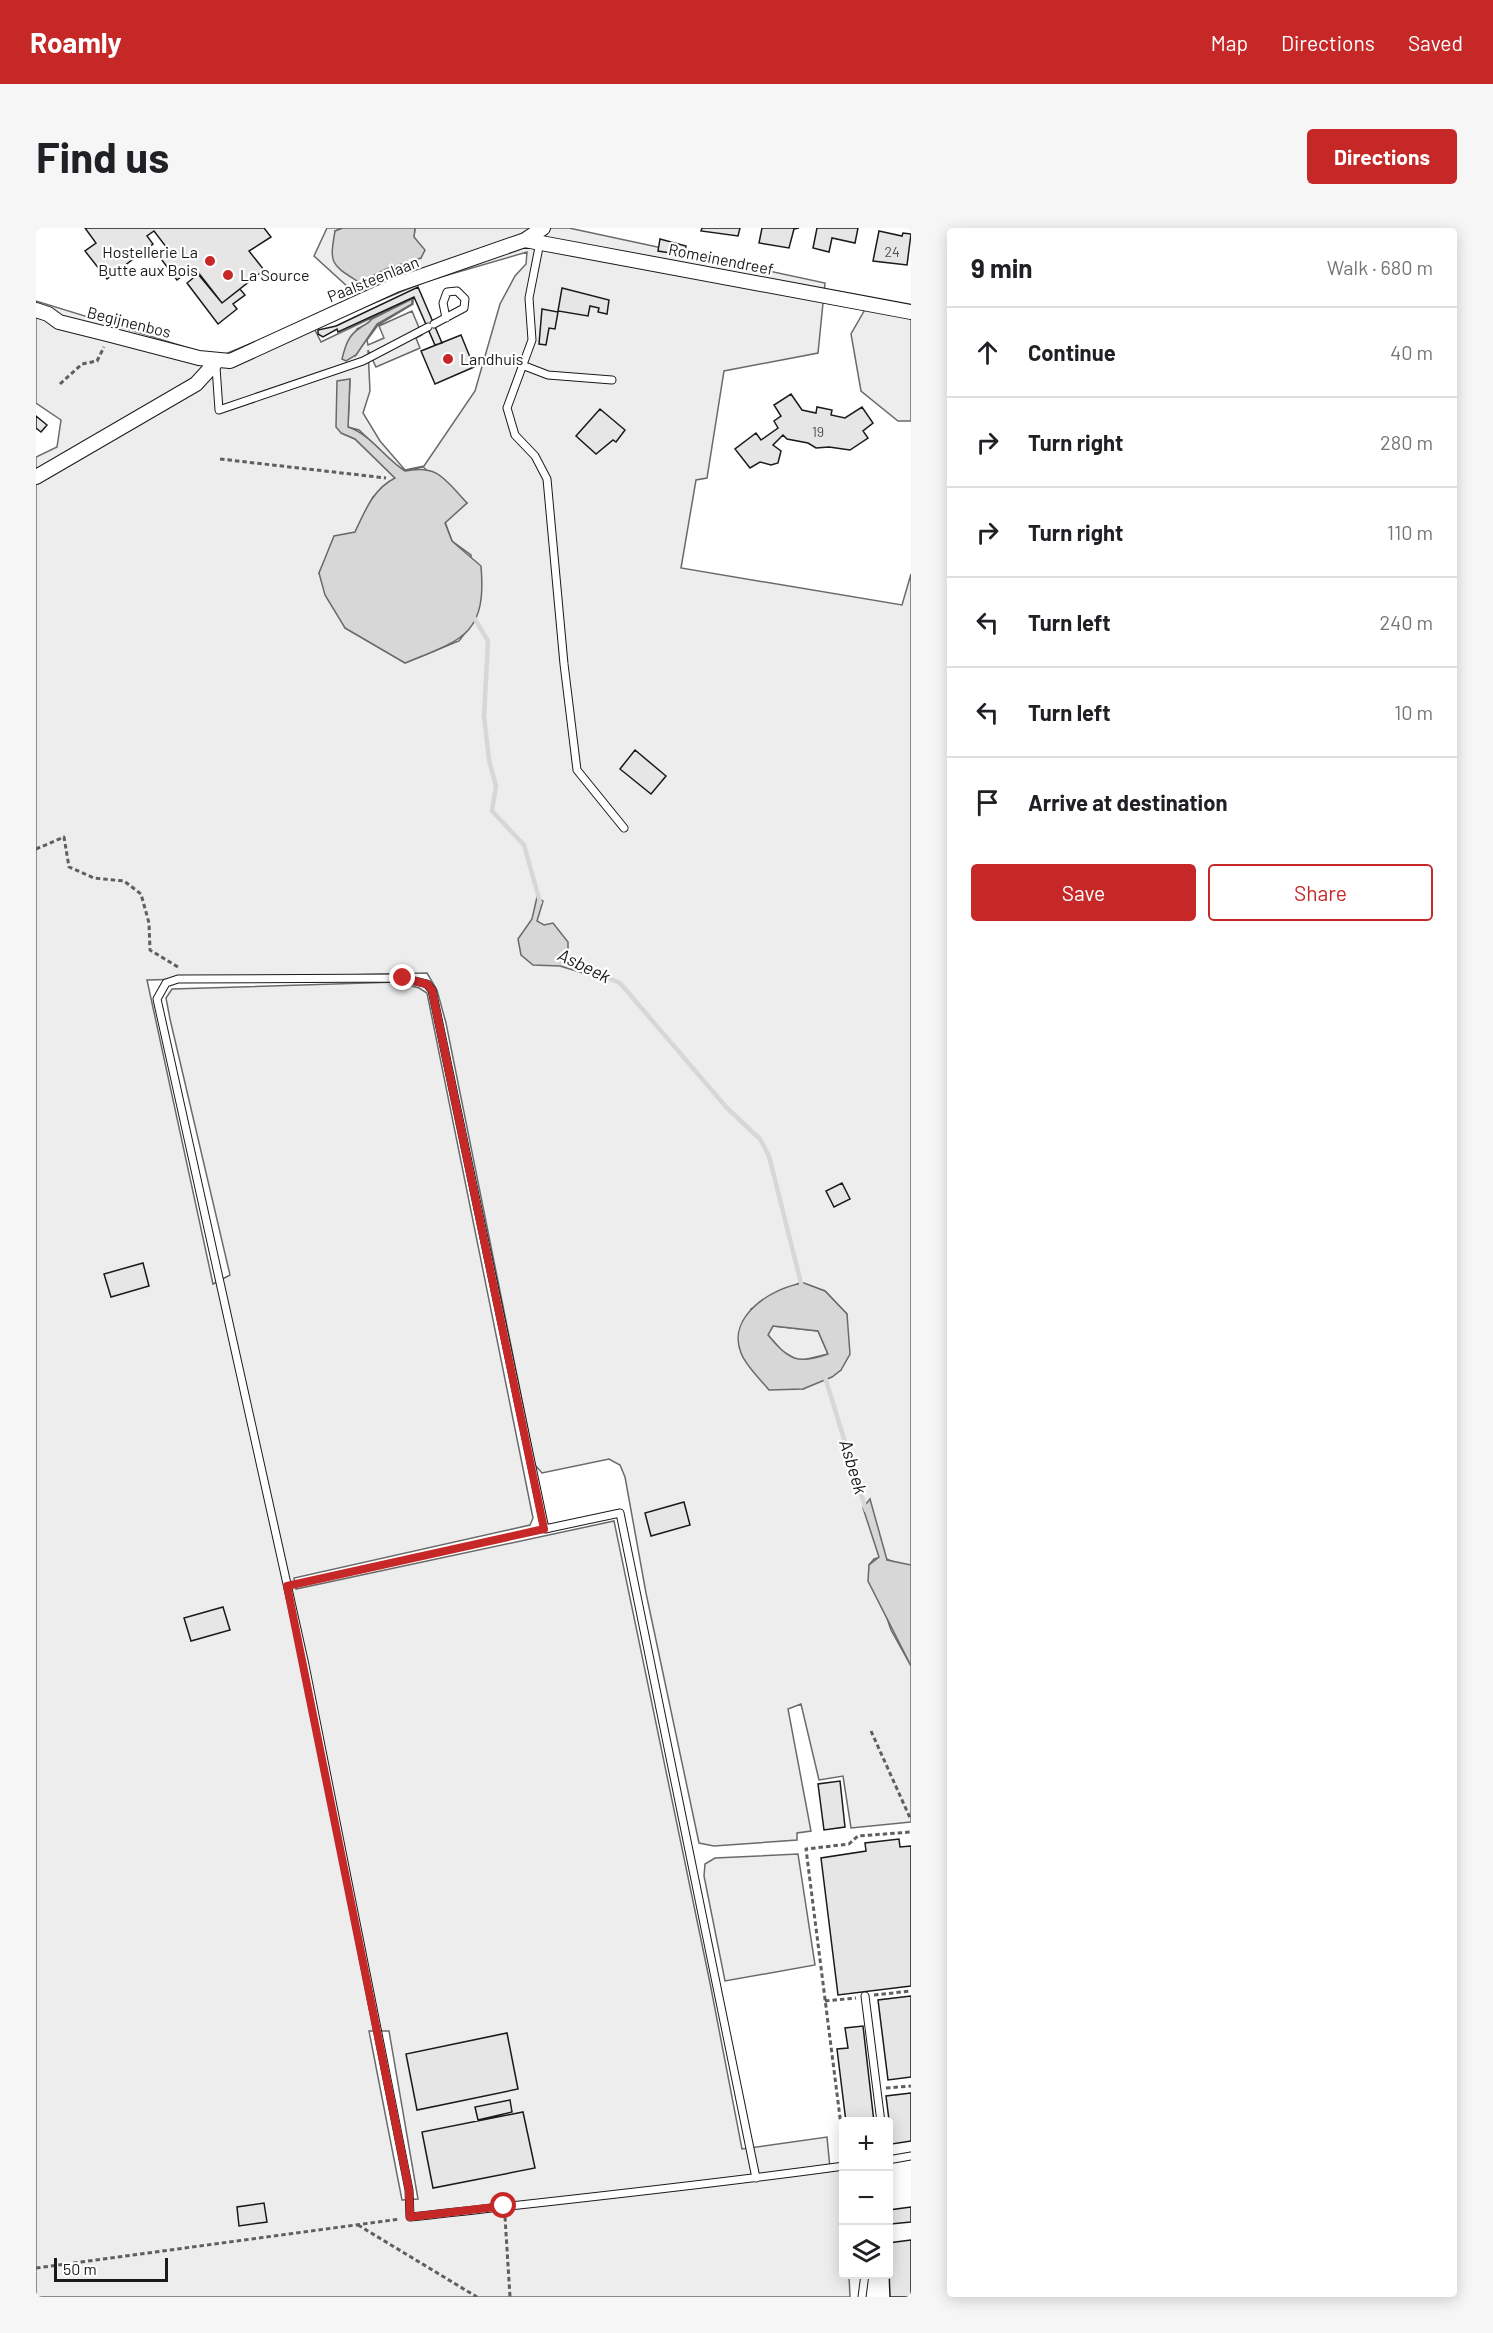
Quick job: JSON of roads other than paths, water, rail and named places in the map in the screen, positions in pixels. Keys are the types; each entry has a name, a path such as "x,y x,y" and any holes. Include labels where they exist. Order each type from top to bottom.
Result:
{"street":[{"name":"Paalsteenlaan","path":"217,362 230,361 396,285 525,240 543,228"},
{"name":"Romeinendreef","path":"525,240 911,312"},
{"name":"Begijnenbos","path":"36,310 48,314 59,322 217,362"},
{"path":"36,477 196,384 217,362"}],"lane":[{"path":"540,242 529,298 532,340 507,408 515,435 535,456 547,479 564,664 577,770 624,828"},
{"path":"217,362 215,373 219,410 363,361 446,318"},
{"path":"522,365 548,375 612,380"},
{"path":"756,2178 620,1513 544,1529 432,990 427,984 403,978 178,979 166,983 157,999 287,1586 409,2190 410,2217 756,2178 839,2167"},
{"path":"865,1996 880,2117"},
{"path":"893,2159 911,2156"},
{"path":"862,2297 864,2279"}],"water":[{"path":"343,228 415,228 414,237 425,250 421,258 386,269 360,283 334,263 332,251 335,231"},
{"path":"412,299 412,304 377,324 356,355 346,361 342,359 348,342 356,331 372,319"},
{"path":"350,379 348,427 364,435 405,471 417,469 434,472 453,487 467,503 445,523 452,541 481,566 480,607 475,621 467,632 442,648 405,663 345,628 325,595 319,573 334,536 355,532 375,494 395,478 355,439 341,433 336,427 337,381"},
{"path":"537,897 543,901 537,921 544,925 553,923 568,942 568,956 581,960 593,976 560,966 533,965 521,955 518,939 532,919"},
{"path":"804,1283 825,1291 847,1314 850,1354 841,1370 832,1377 803,1389 769,1390 743,1358 738,1340 740,1327 746,1316 766,1297","holes":["773,1326 818,1331 828,1354 808,1359 788,1355 768,1335"]},
{"path":"870,1499 887,1560 911,1565 911,1666 868,1581 869,1565 879,1557 863,1508"}],"waterway":[{"name":"Asbeek","path":"473,616 488,641 484,716 489,760 496,786 492,811 524,845 540,902"},
{"name":"Asbeek","path":"582,967 620,983 727,1108 760,1139 769,1156 802,1287"},
{"name":"Asbeek","path":"824,1374 866,1510"}],"place":[{"name":"Hostellerie La Butte aux Bois","path":"210,261"},
{"name":"La Source","path":"228,275"},
{"name":"Landhuis","path":"448,359"}]}
